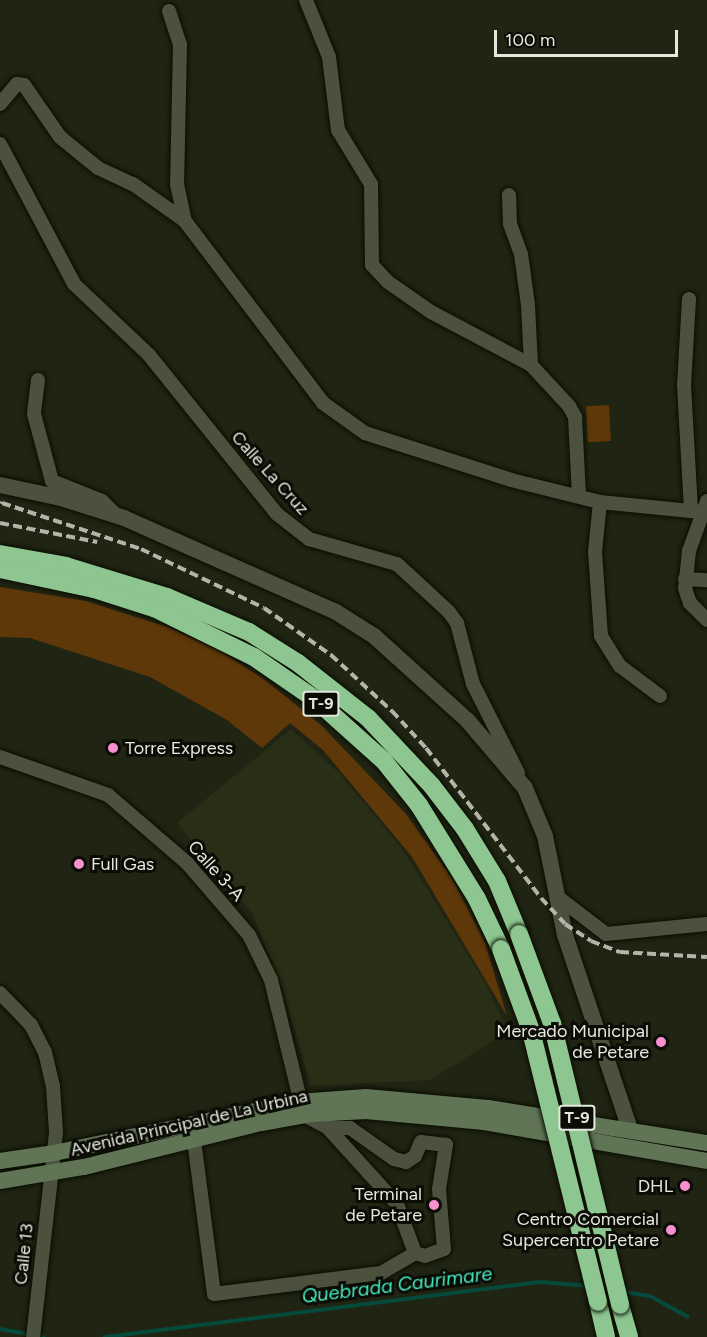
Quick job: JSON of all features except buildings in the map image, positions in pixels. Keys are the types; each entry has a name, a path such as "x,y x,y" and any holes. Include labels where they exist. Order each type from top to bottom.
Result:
{"highway":[{"name":"T-9","path":"0,554 66,566 167,597 249,632 298,663 368,718 432,786 465,829 497,881 552,1023 629,1337"},
{"name":"T-9","path":"0,570 126,598 206,630 254,657 315,700 384,761 419,805 477,899 501,949 531,1031 598,1302 603,1333"},
{"path":"0,581 44,579"}],"main road":[{"name":"Avenida Principal de La Urbina","path":"0,1161 54,1154 366,1097 425,1100 707,1143"},
{"name":"Avenida Principal de La Urbina","path":"0,1181 52,1174 194,1140 301,1108 427,1115 707,1161"}],"street":[{"path":"306,0 328,57 338,130 371,184 372,265 388,282 431,312 531,365 575,417 579,496"},
{"path":"169,10 180,44 177,184 185,221"},
{"path":"0,104 17,84 24,85 60,137 98,168 133,184 185,221 323,403 365,433 511,480 600,502 700,508"},
{"name":"Calle La Cruz","path":"0,144 74,284 149,355 277,514 309,538 398,564 449,612 456,623 473,684 525,789"},
{"path":"508,195 510,224 520,254 528,304 531,365"},
{"path":"689,299 684,385 700,508 685,579 690,603 707,620"},
{"path":"38,380 34,414 52,480 102,501 116,515"},
{"path":"0,485 61,498 116,515 303,596 374,636 468,721 525,789 549,849 565,935 630,1130"},
{"path":"600,502 595,552 600,636 620,666 660,696"},
{"path":"685,579 707,580"},
{"name":"Calle 3-A","path":"0,757 108,795 187,863 249,935 271,980 301,1108"},
{"path":"559,898 606,934 707,924"},
{"name":"Calle 13","path":"0,993 31,1025 45,1052 53,1086 54,1154 34,1332"},
{"path":"301,1108 328,1128 397,1204 415,1252 425,1256 444,1249 439,1189 446,1145 421,1142 412,1161 406,1162 394,1159 350,1128 328,1128"},
{"path":"194,1140 214,1294 381,1274 415,1252"}],"shaded area":[{"path":"609,405 611,441 588,442 586,406"},
{"path":"0,587 86,601 170,628 223,653 265,680 322,726 406,814 453,880 485,943 507,1016 412,857 323,750 290,723 262,748 227,720 150,677 30,638 0,637"},
{"path":"291,729 340,774 403,850 486,984 508,1032 430,1080 311,1086 282,987 252,913 177,823"}],"waterway":[{"name":"Quebrada Caurimare","path":"105,1337 540,1282 590,1286"},
{"name":"Quebrada Caurimare","path":"624,1292 650,1296 688,1317"},
{"name":"Quebrada Caurimare","path":"0,1329 43,1337"}],"railway":[{"path":"2,503 141,549 264,608 331,655 392,711 426,748 541,898 565,924 591,941 620,952 707,957"},
{"path":"0,523 97,542"}],"place":[{"name":"Torre Express","path":"113,748"},
{"name":"Full Gas","path":"79,864"},
{"name":"Mercado Municipal de Petare","path":"661,1042"},
{"name":"DHL","path":"685,1186"},
{"name":"Terminal de Petare","path":"434,1205"},
{"name":"Centro Comercial Supercentro Petare","path":"671,1230"}]}
